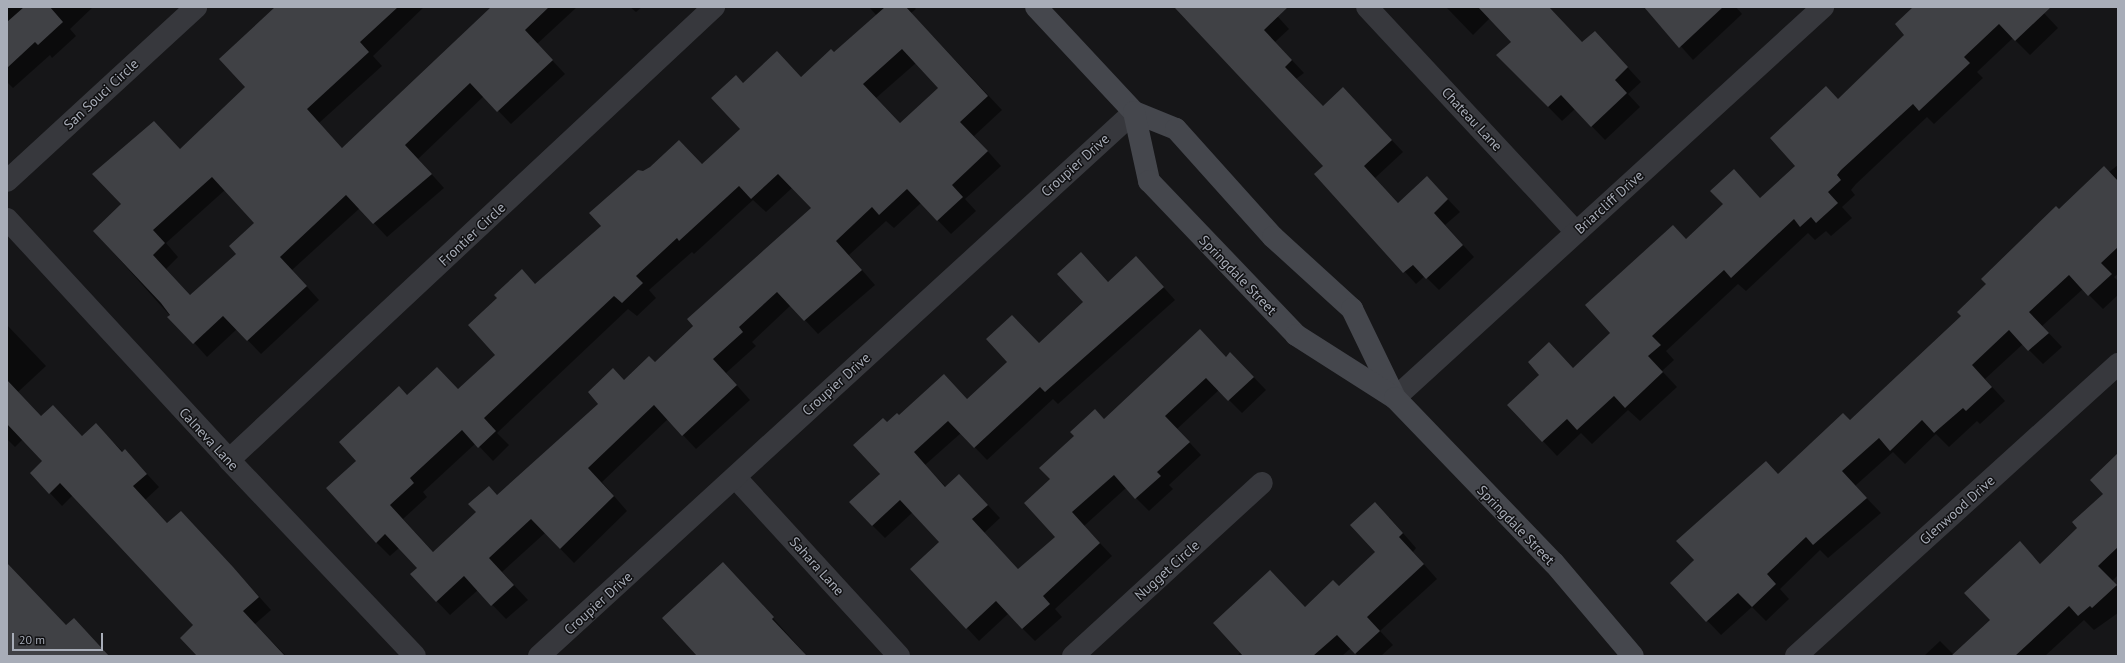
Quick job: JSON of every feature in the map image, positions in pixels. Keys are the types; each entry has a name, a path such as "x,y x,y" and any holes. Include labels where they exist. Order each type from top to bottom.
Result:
{"main road":[{"name":"Springdale Street","path":"1036,7 1134,112 1176,129 1273,237 1352,309 1395,398"},
{"name":"Springdale Street","path":"1134,112 1149,181 1296,335 1395,398 1554,563 1633,656"}],"street":[{"name":"San Souci Circle","path":"7,181 196,7"},
{"name":"Frontier Circle","path":"229,460 714,7"},
{"name":"Chateau Lane","path":"1367,7 1576,232"},
{"name":"Briarcliff Drive","path":"1395,398 1823,7"},
{"name":"Croupier Drive","path":"539,656 1134,112"},
{"name":"Calneva Lane","path":"7,219 229,460 415,656"},
{"name":"Glenwood Drive","path":"1796,656 2118,364"},
{"name":"Sahara Lane","path":"735,477 899,656"},
{"name":"Nugget Circle","path":"1073,656 1262,483"}],"building":[{"path":"24,7 50,7 63,22 38,45 35,42 7,68 7,22"},
{"path":"275,7 398,7 360,42 369,52 307,109 342,148 491,7 549,7 525,30 553,60 497,112 470,83 405,145 432,174 373,224 346,195 280,257 307,286 247,341 223,316 193,344 167,317 170,315 161,303 93,231 121,204 92,174 154,121 180,149 245,87 219,59","holes":["212,177 254,223 229,246 236,254 190,295 153,255 165,243 153,230"]},
{"path":"885,7 906,7 988,96 960,122 988,151 952,185 963,197 937,221 907,189 879,215 872,207 836,241 862,270 804,321 777,292 739,327 743,332 713,359 737,385 682,436 654,405 588,468 614,496 560,549 531,519 489,558 514,585 491,606 464,576 436,602 410,574 417,568 385,534 376,543 326,488 356,461 339,442 399,386 407,395 437,367 458,389 495,355 468,325 497,298 494,295 522,269 535,284 601,226 589,213 638,170 643,171 650,167 679,140 702,164 740,129 711,98 736,75 743,83 777,51 801,77 831,49 834,52","holes":["902,49 938,88 900,123 863,84","778,174 811,208 687,319 693,326 655,362 649,356 624,380 613,368 588,392 598,404 497,495 489,486 468,504 476,512 433,552 390,505 414,483 410,478 462,430 478,448 496,431 484,418 614,296 622,303 643,283 636,276 677,238 679,241 739,186 751,199"]},
{"path":"1174,7 1288,7 1264,30 1292,60 1285,67 1323,106 1343,87 1392,140 1364,166 1398,203 1427,176 1448,199 1434,213 1463,245 1426,279 1413,265 1403,273 1314,174 1323,166"},
{"path":"1478,7 1549,7 1582,42 1595,31 1628,67 1615,80 1627,93 1591,127 1561,95 1548,107 1496,55 1511,42"},
{"path":"1644,7 1723,7 1679,48"},
{"path":"1913,7 2051,7 2015,41 1999,24 1964,57 1970,63 1919,111 1913,104 1841,170 1837,175 1841,180 1828,192 1838,203 1816,223 1811,217 1800,227 1794,219 1731,278 1724,270 1652,336 1661,345 1648,356 1663,372 1625,408 1614,396 1577,430 1567,419 1542,442 1507,405 1539,375 1528,362 1549,342 1573,368 1610,333 1585,305 1673,225 1686,239 1723,204 1710,191 1734,169 1760,198 1795,166 1770,138 1826,86 1838,99 1904,35 1895,24"},
{"path":"2104,166 2118,181 2118,247 2101,263 2112,274 2088,296 2069,275 2029,312 2049,333 2028,351 2009,330 1972,365 1992,387 1966,411 1963,408 1934,433 1922,420 1890,451 1879,438 1842,471 1867,498 1813,545 1806,537 1767,574 1776,584 1752,607 1738,593 1706,622 1670,583 1694,560 1676,541 1766,461 1778,474 1843,413 1850,420 1961,316 1957,312 1986,284 1981,279 2056,206 2059,209"},
{"path":"1081,252 1108,282 1136,256 1164,287 1045,392 1040,387 974,448 948,421 914,452 945,487 959,474 988,505 972,519 1018,569 1055,537 1024,503 1050,479 1039,468 1074,436 1070,432 1095,409 1104,419 1200,329 1226,357 1230,352 1254,377 1228,401 1206,378 1165,416 1190,442 1157,472 1161,476 1135,499 1114,475 1072,512 1100,543 1043,596 1050,604 1022,629 996,601 966,629 910,569 939,542 900,500 872,526 849,502 880,474 853,445 883,418 887,422 897,413 899,415 944,374 967,399 1007,362 986,339 1012,315 1039,343 1083,302 1057,274"},
{"path":"7,380 41,416 53,405 82,436 96,423 122,452 125,449 147,474 133,486 167,523 181,511 233,567 259,597 243,611 285,656 197,656 180,638 193,625 60,483 49,494 30,473 42,461 7,424"},
{"path":"2118,453 2118,547 2098,566 2117,585 2092,608 2090,606 2078,616 2069,606 2015,656 1951,656 1990,620 1964,593 2020,541 2040,564 2077,528 2072,522 2103,494 2090,480"},
{"path":"1375,502 1403,533 1399,537 1424,564 1367,617 1380,631 1355,654 1337,635 1313,656 1243,656 1213,623 1270,570 1305,607 1333,580 1339,586 1375,552 1350,525"},
{"path":"723,562 774,617 772,619 807,656 697,656 662,618"},
{"path":"7,563 66,625 74,618 109,656 7,656"}]}
